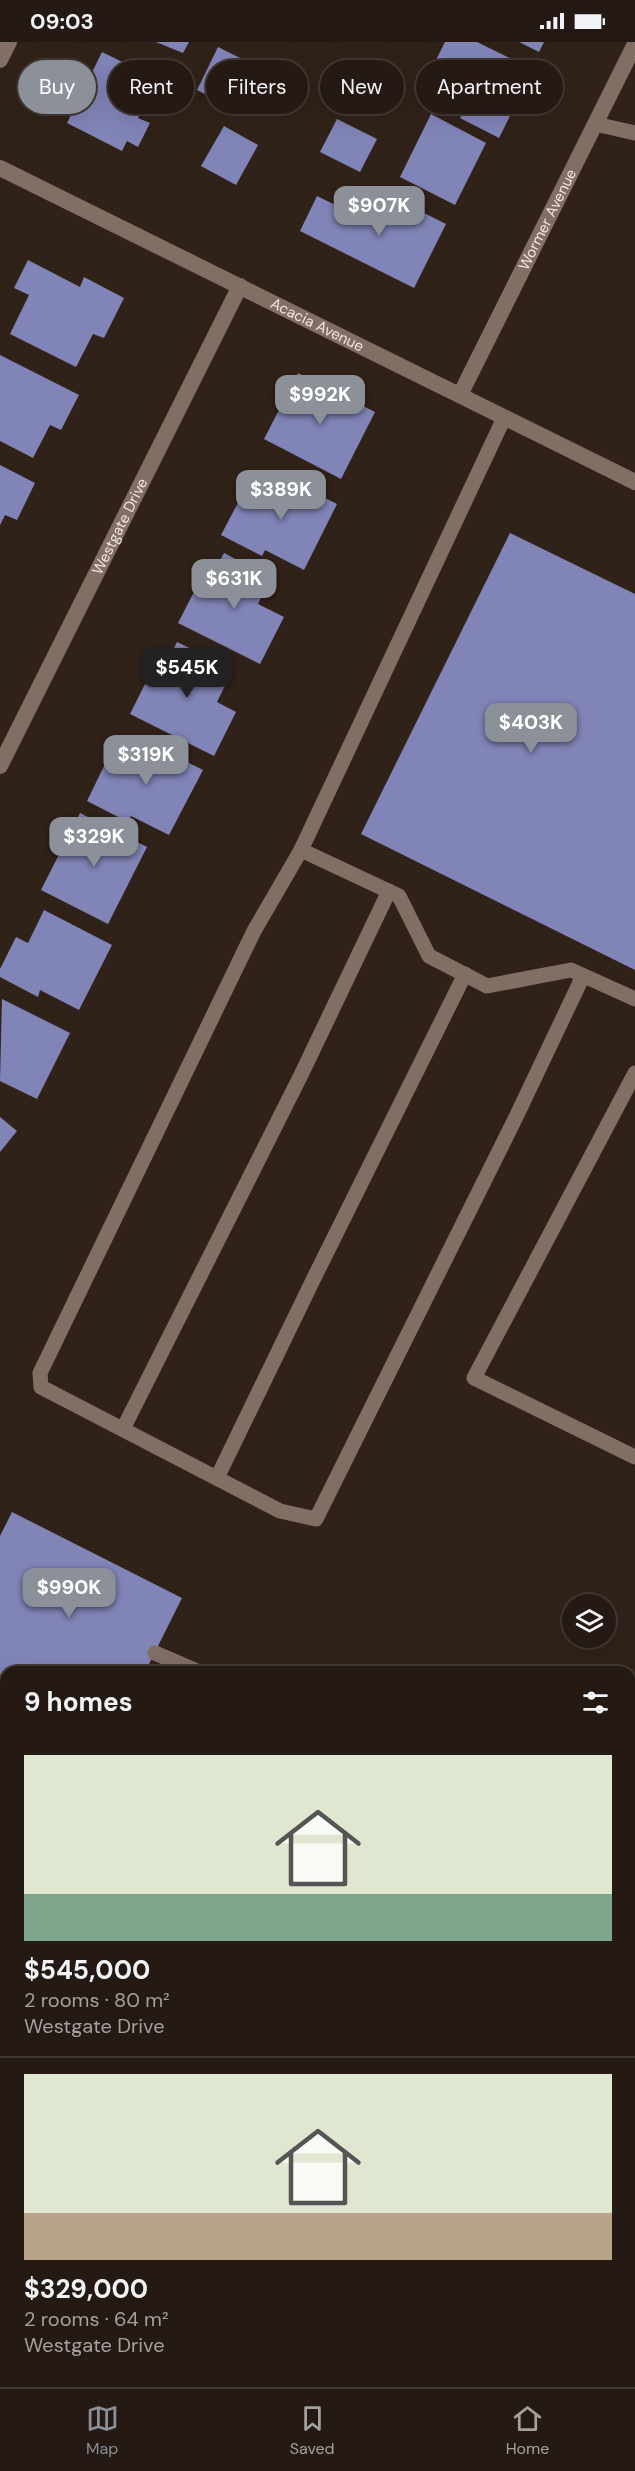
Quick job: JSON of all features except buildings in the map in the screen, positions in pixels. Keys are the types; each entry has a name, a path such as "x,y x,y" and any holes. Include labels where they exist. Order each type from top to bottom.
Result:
{"street":[{"path":"0,60 9,42"},
{"name":"Wormer Avenue","path":"460,395 635,44"},
{"name":"Acacia Avenue","path":"0,168 635,482"},
{"name":"Westgate Drive","path":"0,766 240,286"}],"lane":[{"path":"595,124 635,133"},
{"path":"504,418 300,850 255,931 40,1373 41,1387 280,1511 316,1519 511,1127 583,976"},
{"path":"300,850 399,896 429,956 487,986 571,970 635,999"},
{"path":"123,1429 296,1085 389,891"},
{"path":"218,1478 313,1280 465,974"},
{"path":"635,1073 474,1378 635,1457"},
{"path":"155,1653 185,1666"}]}
